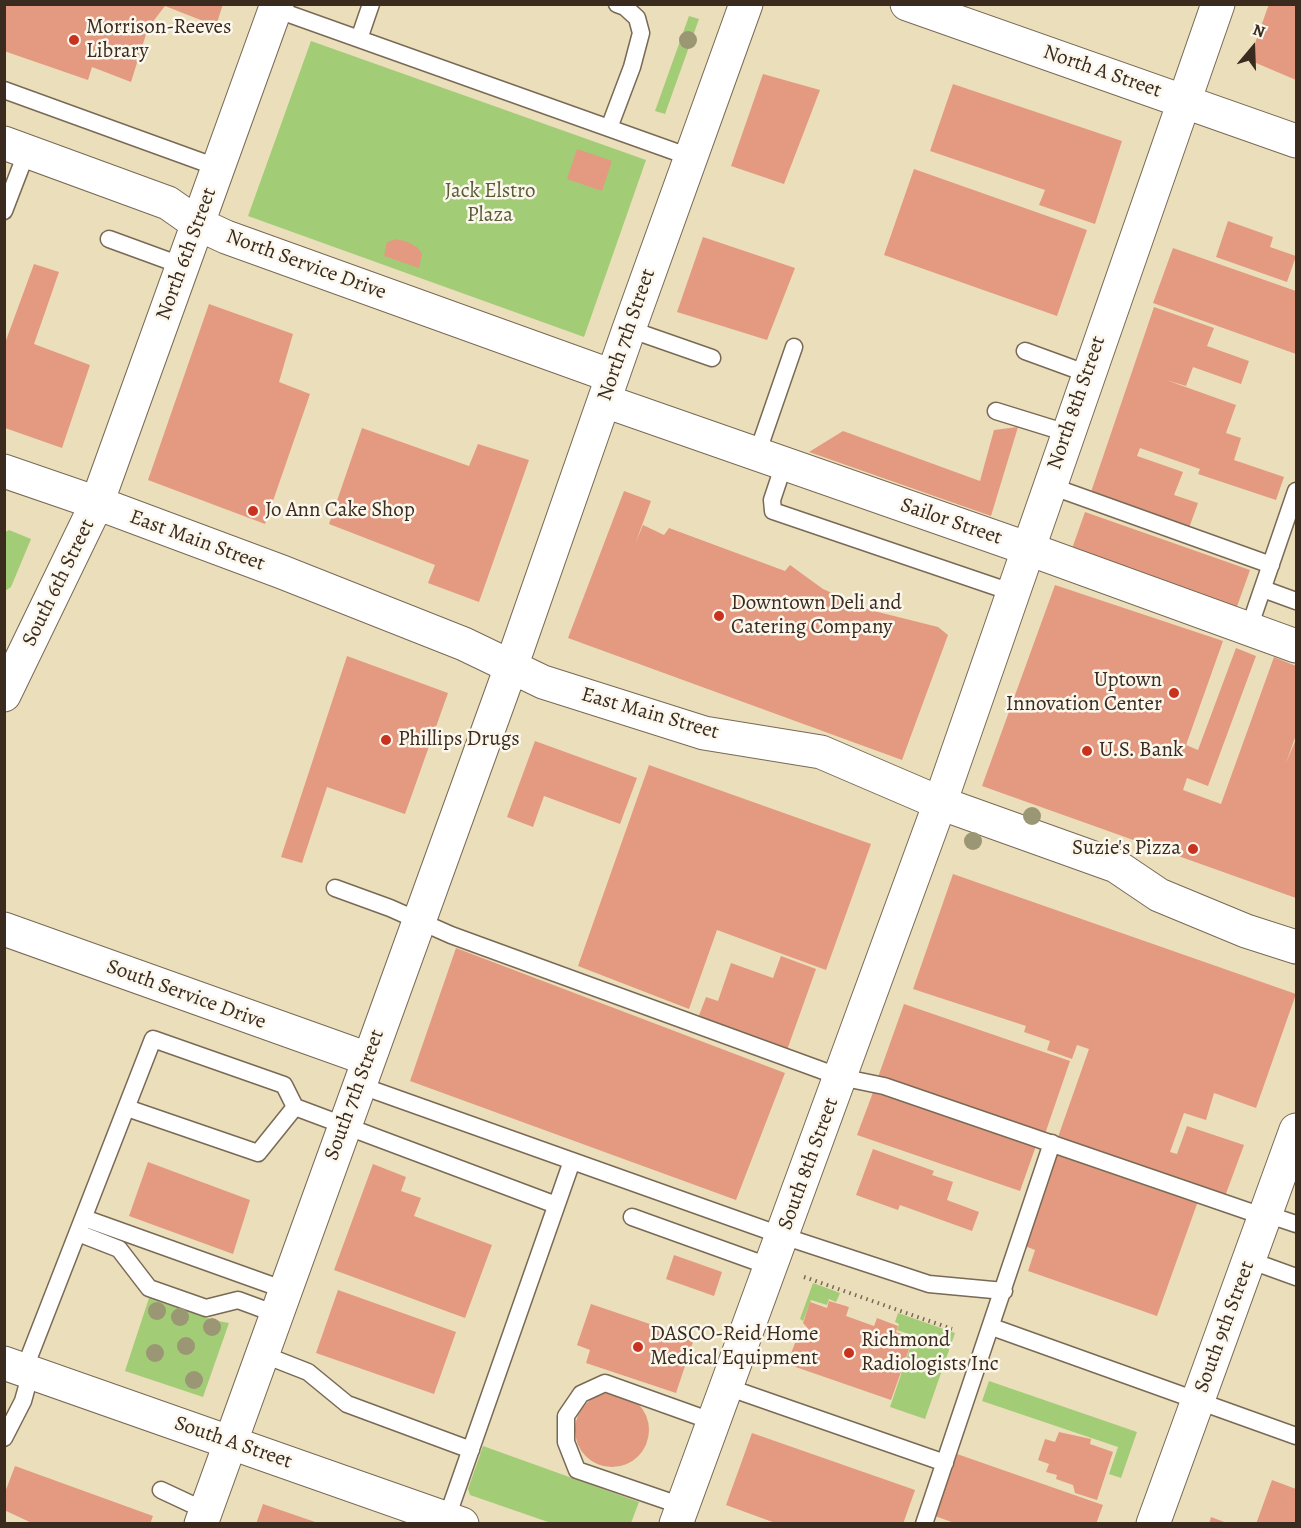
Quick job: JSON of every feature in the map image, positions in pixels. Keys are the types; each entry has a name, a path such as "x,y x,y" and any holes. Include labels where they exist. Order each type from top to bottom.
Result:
{"main road":[{"name":"North 7th Street","path":"511,668 629,329 746,4"},
{"name":"North A Street","path":"907,4 1296,141"},
{"name":"North 8th Street","path":"940,803 1026,548 1218,4"},
{"name":"North 6th Street","path":"97,503 276,7"},
{"name":"North Service Drive","path":"16,147 168,203 198,224 226,237 609,388"},
{"name":"Sailor Street","path":"609,388 770,459 1026,548 1296,646"},
{"name":"East Main Street","path":"4,471 97,503 464,644 511,668 550,684 704,733 821,753 940,803 1116,866 1159,896 1246,931 1296,947"},
{"name":"South 6th Street","path":"4,695 97,503"},
{"name":"South 7th Street","path":"204,1517 511,668"},
{"name":"South 8th Street","path":"679,1515 940,803"},
{"name":"South Service Drive","path":"4,929 364,1072"},
{"name":"South 9th Street","path":"1153,1524 1266,1215 1290,1170 1296,1130"},
{"name":"South A Street","path":"20,1368 451,1522"}],"lane":[{"path":"359,39 371,4"},
{"path":"609,128 632,67 641,33 637,18 625,7 617,4"},
{"path":"276,7 690,158"},
{"path":"4,90 219,168"},
{"path":"4,211 16,147"},
{"path":"109,239 183,266"},
{"path":"629,329 712,358"},
{"path":"794,346 770,459 773,511 1011,592"},
{"path":"1025,351 1088,374"},
{"path":"996,411 1067,433"},
{"path":"1048,485 1271,565"},
{"path":"1250,628 1296,491"},
{"path":"1263,589 1296,601"},
{"path":"335,888 390,908 418,922 840,1077 884,1086 1296,1224"},
{"path":"4,1438 23,1401 20,1368 81,1225 153,1039 284,1084 295,1107 556,1205"},
{"path":"364,1072 572,1161 783,1236 929,1284 1004,1291"},
{"path":"127,1108 258,1152 295,1107"},
{"path":"924,1524 1052,1143"},
{"path":"451,1522 471,1450 572,1161"},
{"path":"632,1217 771,1267"},
{"path":"81,1225 119,1249 149,1288 206,1308 238,1300 281,1302"},
{"path":"81,1225 281,1302"},
{"path":"1249,1260 1296,1277"},
{"path":"992,1327 1296,1436"},
{"path":"262,1354 308,1372 347,1404 471,1450"},
{"path":"679,1515 577,1470 566,1442 567,1416 581,1394 605,1383 714,1422"},
{"path":"726,1387 945,1463"},
{"path":"161,1490 204,1517"}],"path":[{"path":"804,1277 952,1329"}],"green space":[{"path":"689,16 699,19 665,114 655,111"},
{"name":"Jack Elstro Plaza","path":"311,41 646,160 584,337 248,216"},
{"path":"9,530 31,539 11,587 5,591 5,532"},
{"path":"813,1283 840,1293 836,1302 829,1299 827,1305 811,1300 803,1321 800,1319"},
{"path":"149,1298 213,1320 229,1323 203,1397 125,1371"},
{"path":"898,1313 955,1333 925,1419 890,1407 914,1336 897,1330 899,1324 895,1322"},
{"path":"989,1381 1137,1432 1121,1478 1109,1474 1118,1447 982,1401"},
{"path":"483,1446 639,1502 631,1523 551,1523 470,1495 468,1489"}],"building":[{"name":"Morrison-Reeves Library","path":"4,4 223,4 216,26 165,6 148,28 131,82 92,67 88,80 4,51"},
{"path":"1269,4 1296,4 1296,80 1249,60"},
{"path":"763,74 820,90 784,184 731,166"},
{"path":"953,84 1122,141 1095,224 1039,205 1045,190 930,151"},
{"path":"577,149 612,161 602,191 567,179"},
{"path":"914,169 1087,230 1057,316 884,255"},
{"path":"1228,221 1273,237 1270,247 1296,256 1287,282 1216,257"},
{"path":"703,237 795,268 767,340 677,312"},
{"path":"396,239 418,248 422,254 419,268 384,256 387,242"},
{"path":"1173,248 1296,291 1296,354 1153,303"},
{"path":"34,264 59,272 34,344 90,365 62,448 5,428 5,343"},
{"path":"209,304 293,334 279,382 310,394 265,524 148,480"},
{"path":"1154,307 1214,328 1207,346 1249,361 1241,384 1193,367 1186,386 1166,380 1236,405 1226,433 1241,438 1234,460 1284,477 1276,500 1198,474 1200,469 1140,448 1137,456 1183,472 1174,495 1198,503 1189,528 1091,492"},
{"path":"1018,427 991,516 809,452 843,431 980,481 994,430"},
{"path":"362,428 469,466 478,444 529,460 479,602 428,583 435,565 329,524"},
{"path":"624,491 651,501 635,544 643,525 664,535 669,528 785,571 790,565 823,589 870,610 938,627 948,635 902,760 568,638"},
{"path":"1085,512 1250,570 1234,615 1069,557"},
{"path":"1055,585 1223,641 1186,745 1198,750 1236,648 1256,656 1208,786 1187,778 1183,790 1221,804 1274,657 1296,666 1296,735 1286,763 1296,739 1296,898 982,786"},
{"name":"Phillips Drugs","path":"347,656 448,693 405,814 327,787 302,863 281,857"},
{"path":"535,741 637,778 620,824 544,796 533,827 507,817"},
{"path":"649,765 871,844 826,970 717,930 689,1009 578,966"},
{"path":"953,874 1296,994 1256,1108 1214,1093 1206,1120 1184,1113 1170,1152 1177,1154 1187,1126 1244,1145 1224,1199 1142,1166 1058,1137 1089,1049 1077,1045 1072,1059 1047,1050 1050,1041 1024,1032 1026,1026 913,989"},
{"path":"456,948 785,1073 736,1200 410,1081"},
{"path":"781,956 816,969 787,1050 698,1018 706,997 718,1001 731,963 773,978"},
{"path":"904,1004 1070,1061 1045,1134 877,1080"},
{"path":"875,1087 1037,1143 1020,1191 857,1135"},
{"path":"873,1149 934,1171 932,1175 953,1182 947,1200 979,1212 972,1231 900,1205 898,1210 856,1195"},
{"path":"1058,1151 1198,1201 1157,1316 1028,1271 1035,1250 1025,1246"},
{"path":"148,1162 250,1200 233,1254 129,1216"},
{"path":"373,1164 406,1177 401,1191 421,1198 414,1216 492,1245 465,1318 334,1270"},
{"path":"674,1255 722,1272 714,1296 666,1279"},
{"path":"338,1290 456,1332 434,1394 316,1353"},
{"name":"Richmond Radiologists Inc","path":"829,1301 849,1307 846,1316 874,1326 877,1318 898,1326 896,1332 913,1338 891,1400 787,1364 795,1343 811,1339 813,1334 803,1323 810,1302 827,1308"},
{"name":"DASCO-Reid Home Medical Equipment","path":"591,1304 694,1339 676,1393 586,1363 590,1350 577,1345"},
{"path":"612,1393 626,1396 638,1404 646,1416 649,1430 646,1444 638,1456 626,1464 612,1467 598,1464 586,1456 578,1444 575,1430 578,1416 586,1404 598,1396"},
{"path":"1059,1432 1091,1439 1090,1444 1113,1452 1097,1500 1075,1493 1073,1485 1056,1479 1057,1475 1046,1472 1049,1464 1038,1460 1045,1439 1055,1442"},
{"path":"752,1433 915,1490 903,1524 778,1524 726,1505"},
{"path":"957,1454 1103,1505 1096,1524 957,1524 935,1516"},
{"path":"15,1466 153,1516 150,1524 34,1524 4,1510 4,1495"},
{"path":"1272,1480 1296,1489 1296,1524 1256,1524"},
{"path":"263,1504 318,1523 318,1524 256,1524"},
{"path":"1211,1517 1227,1523 1227,1524 1209,1524"}],"place":[{"name":"Morrison-Reeves Library","path":"74,40"},
{"name":"Jo Ann Cake Shop","path":"253,511"},
{"name":"Downtown Deli and Catering Company","path":"719,616"},
{"name":"Uptown Innovation Center","path":"1174,693"},
{"name":"Phillips Drugs","path":"386,740"},
{"name":"U.S. Bank","path":"1087,751"},
{"name":"Suzie's Pizza","path":"1193,849"},
{"name":"DASCO-Reid Home Medical Equipment","path":"638,1347"},
{"name":"Richmond Radiologists Inc","path":"849,1353"}]}
